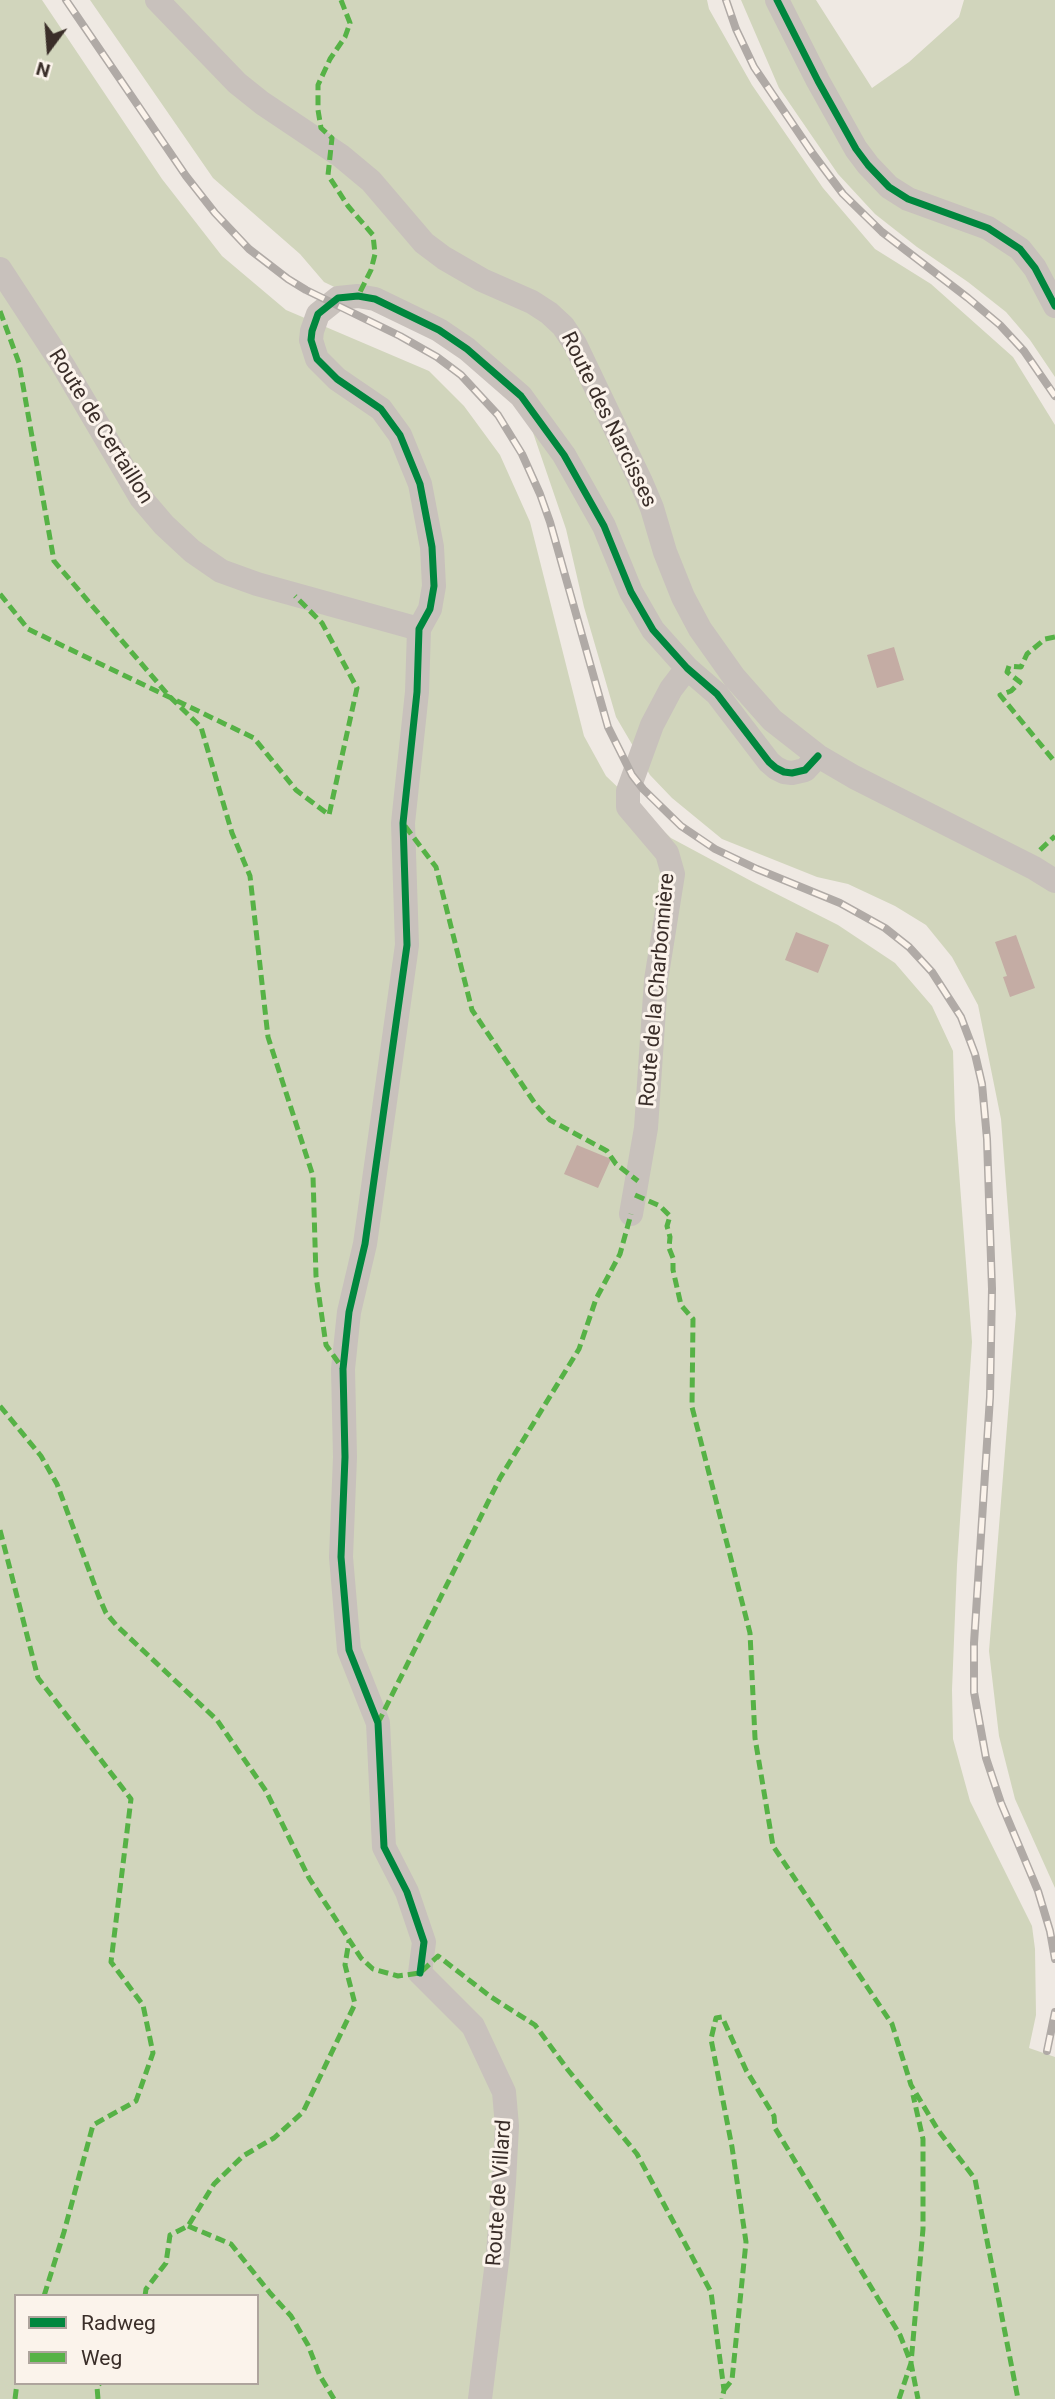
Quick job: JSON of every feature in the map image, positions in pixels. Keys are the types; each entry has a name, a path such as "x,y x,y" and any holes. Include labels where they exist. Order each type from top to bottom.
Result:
{"street":[{"name":"Route des Narcisses","path":"157,0 237,83 341,156 371,181 424,243 482,280 532,302 563,326 575,344 641,482 665,552 699,629 734,677 772,720 818,756 854,777 1055,881"},
{"path":"777,0 818,81 856,149 868,165 889,187 908,199 988,228 1020,248 1035,268 1055,306"},
{"name":"Route de Certaillon","path":"0,269 64,367 141,498 164,525 192,551 221,570 257,584 419,629"},
{"path":"419,629 430,609 434,586 428,516 414,466 391,421 381,409 325,369 317,359 312,340 318,314 338,299 346,297 375,299 439,330 467,349 521,396 564,455 604,526 641,612 653,630 687,668 717,694 776,768 792,773 805,770 818,756"},
{"name":"Route de Villard","path":"419,629 417,692 403,823 407,945 365,1244 349,1312 343,1369 345,1457 341,1557 349,1650 378,1723 384,1847 407,1892 424,1942 420,1973 473,2026 504,2092 507,2126 503,2194 480,2399"},
{"name":"Route de la Charbonnière","path":"631,1214 646,1128 656,980 673,874 667,853 628,807 628,791 652,725 671,690 687,668"}],"green space":[{"path":"0,0 42,0 162,179 222,256 286,310 429,371 464,406 500,455 530,522 584,736 606,776 671,838 838,925 895,963 932,1006 953,1051 955,1119 972,1342 957,1565 952,1690 953,1739 970,1801 1032,1926 1036,2015 1029,2048 1055,2057 1055,2399 0,2399"},
{"path":"90,0 707,0 709,9 752,85 823,188 875,249 931,284 1013,357 1055,425 1055,1888 1015,1799 999,1736 989,1651 1016,1314 1001,1119 978,1005 952,957 926,925 895,906 848,884 817,877 722,839 672,798 650,775 616,717 584,607 566,529 528,418 504,387 434,335 324,282 300,254 213,178"},
{"path":"741,0 816,0 872,88 909,62 959,17 964,0 1055,0 1055,377 1030,340 1006,312 875,214 838,174 779,88"}],"building":[{"path":"894,647 904,680 877,688 867,655"},
{"path":"796,932 829,945 818,973 785,960"},
{"path":"1016,935 1035,988 1010,997 1003,977 1007,976 995,942"},
{"path":"577,1145 611,1159 598,1188 564,1174"}],"railway":[{"path":"66,0 186,176 215,213 249,249 306,290 437,357 461,375 498,415 522,454 540,494 608,727 632,775 643,789 681,826 715,849 840,903 885,928 909,947 932,972 961,1017 975,1054 982,1084 987,1139 992,1289 990,1397 974,1643 974,1692 986,1758 1001,1803 1038,1891 1055,1959"},
{"path":"726,0 754,67 843,194 882,232 1000,325 1024,351 1055,396"},
{"path":"1047,2051 1055,2012"}],"marked path":[{"path":"341,0 350,23 318,85 318,110 321,128 332,138 328,175 348,206 373,235 375,254 371,270 358,296"},
{"path":"0,311 19,363 54,561 169,696 201,727 232,833 250,876 268,1037 313,1176 316,1276 326,1345 343,1369"},
{"path":"0,594 28,629 254,738 296,790 329,815 357,688 322,623 295,596"},
{"path":"1055,637 1045,639 1027,654 1021,667 1009,666 1007,672 1020,682 1011,691 1000,695 1055,762"},
{"path":"405,826 436,867 472,1010 536,1105 550,1120 607,1151 616,1164 638,1181"},
{"path":"1040,850 1055,836"},
{"path":"635,1195 660,1206 670,1216 667,1226 673,1270 681,1305 693,1319 692,1407 750,1633 755,1738 773,1846 892,2024 911,2085 938,2130 975,2179 1018,2399"},
{"path":"378,1723 500,1478 579,1349 596,1299 620,1254 631,1214"},
{"path":"0,1406 41,1456 57,1484 106,1613 217,1720 266,1791 309,1878 361,1958 373,1969 398,1976 420,1973 438,1956 491,1997 535,2025 637,2154 711,2292 724,2390 722,2399"},
{"path":"0,1530 38,1678 131,1799 111,1962 143,2005 153,2053 136,2101 93,2125 45,2294"},
{"path":"145,2294 146,2289 166,2263 170,2235 188,2226 214,2184 243,2156 274,2138 303,2112 355,2004 345,1965 349,1941"},
{"path":"724,2390 732,2380 746,2242 732,2147 711,2039 716,2018 722,2017 746,2070 774,2116 775,2128 900,2335 911,2363 918,2399"},
{"path":"899,2399 911,2363 923,2229 923,2139 913,2095"},
{"path":"188,2226 231,2244 291,2316 334,2399"},
{"path":"15,2399 17,2385"},
{"path":"98,2385 98,2399"}],"cycle path":[{"path":"777,0 818,81 856,149 868,165 889,187 908,199 988,228 1020,249 1035,268 1055,306"},
{"path":"420,1973 424,1942 407,1892 384,1847 378,1723 349,1650 341,1557 345,1457 343,1369 349,1312 365,1244 407,945 403,823 417,692 419,629 430,609 434,586 432,547 420,484 400,435 381,409 337,379 317,359 311,340 318,314 338,298 358,296 375,299 439,330 467,349 521,396 564,455 604,526 631,592 653,630 687,668 717,694 776,768 792,773 805,770 818,756"}]}
